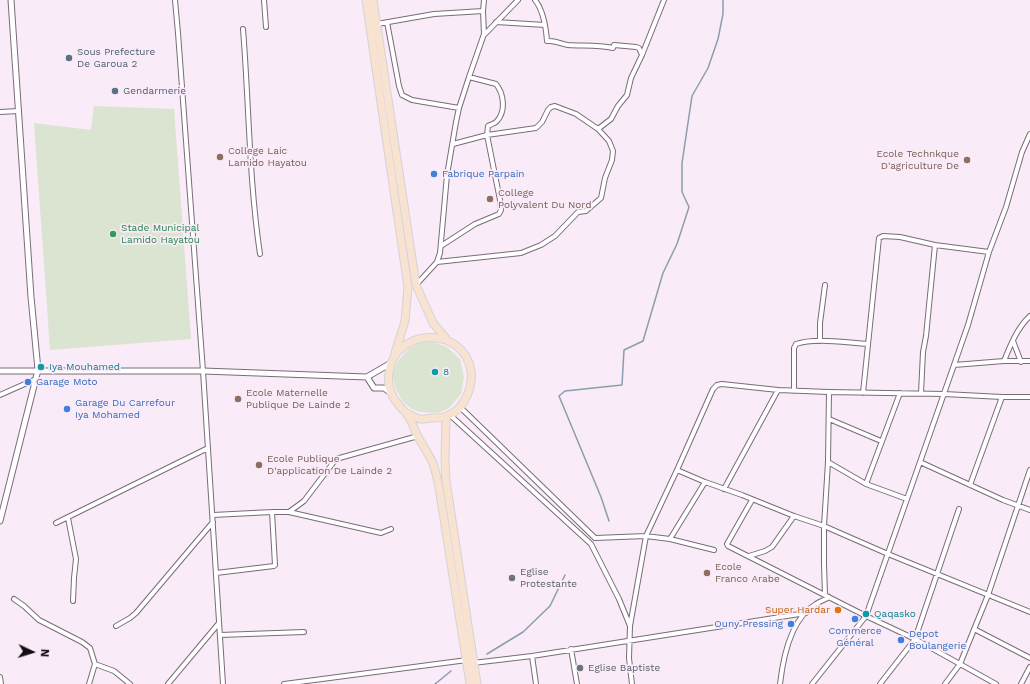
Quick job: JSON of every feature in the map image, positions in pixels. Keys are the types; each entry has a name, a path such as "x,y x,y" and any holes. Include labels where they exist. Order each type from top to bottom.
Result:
{"main road":[{"path":"366,0 408,287 405,322 388,373 388,383 397,404 406,413 432,462 438,481 470,661 477,684"},
{"path":"373,0 416,285 433,323 448,341"},
{"path":"392,361 402,347 417,338 433,336 448,341 458,347 465,356 470,367 471,378 468,394 460,407 448,416 420,419 406,413"},
{"path":"448,416 444,460 470,661 470,684"}],"street":[{"path":"0,521 38,370 31,297 11,0"},
{"path":"175,0 213,515 222,684"},
{"path":"264,0 266,27"},
{"path":"416,285 437,262 441,246 448,175 459,108 484,34 484,0"},
{"path":"484,34 518,0"},
{"path":"535,0 545,25 547,40 553,40 566,45 613,48 614,45 636,47 639,48 642,55"},
{"path":"598,129 611,119 618,106 627,95 631,78 659,16 664,0"},
{"path":"376,24 434,14 483,11"},
{"path":"387,22 402,95 412,100 459,108"},
{"path":"496,22 545,25"},
{"path":"243,29 247,75 252,186 260,254"},
{"path":"441,246 475,224 499,214 501,210 487,135 488,126 498,121 504,102 501,90 496,84 469,77"},
{"path":"437,262 522,253 555,236 578,212 586,211 601,198 605,178 612,160 612,146 598,129 576,114 555,106 551,106 542,122 536,128 487,135 453,144"},
{"path":"0,112 19,111"},
{"path":"812,684 866,616 968,325 989,252 1006,206 1022,152 1030,134"},
{"path":"863,393 879,238 883,236 900,237 935,245 989,252"},
{"path":"921,394 923,352 935,245"},
{"path":"820,341 820,323 825,285"},
{"path":"1004,361 1013,341 1024,322 1030,316"},
{"path":"794,391 794,348 796,344 820,341 868,344"},
{"path":"1013,341 1021,362"},
{"path":"0,371 203,371 367,378 392,361"},
{"path":"954,365 1004,361 1030,361"},
{"path":"367,378 374,388 384,388 391,393"},
{"path":"0,395 36,380"},
{"path":"632,684 629,658 630,626 646,536 713,389 717,385 794,391 1030,397"},
{"path":"724,489 778,390"},
{"path":"827,596 824,564 824,526 828,462 829,392"},
{"path":"866,484 900,393"},
{"path":"970,485 1002,397"},
{"path":"460,407 595,538 646,536 670,539 714,550"},
{"path":"448,416 591,544 619,599 630,626"},
{"path":"829,419 881,441"},
{"path":"289,512 304,501 336,459 418,436"},
{"path":"56,523 208,448"},
{"path":"828,462 866,484 907,499"},
{"path":"920,462 1017,506 1030,510"},
{"path":"677,470 752,500 824,526 1030,612"},
{"path":"945,684 960,664 988,595 1030,470"},
{"path":"670,539 705,482"},
{"path":"752,500 727,544 731,548 915,639 996,684"},
{"path":"880,684 915,639 960,509"},
{"path":"216,573 275,565 272,512"},
{"path":"213,515 289,512 381,532 391,529"},
{"path":"749,556 765,551 772,546 794,516"},
{"path":"68,518 76,559 73,602"},
{"path":"116,626 136,613 213,522"},
{"path":"780,684 786,650 794,630 806,613 815,604 827,596"},
{"path":"14,600 24,606 39,620 82,642 90,648 96,664 89,684"},
{"path":"284,684 470,661 532,656 806,613"},
{"path":"168,684 219,622"},
{"path":"974,629 1030,658"},
{"path":"220,635 304,632"},
{"path":"571,649 577,684"},
{"path":"532,656 536,684"},
{"path":"96,664 114,671 130,684"},
{"path":"1021,684 1030,667"},
{"path":"0,677 1,684"}],"green space":[{"name":"Stade Municipal Lamido Hayatou","path":"94,106 174,109 191,339 50,350 34,123 91,130"},
{"path":"431,341 447,347 460,359 464,377 461,394 449,408 438,413 420,412 412,409 403,402 395,387 392,373 398,361 409,348 420,343"}],"waterway":[{"path":"609,521 601,497 559,396 565,391 622,385 624,350 643,341 663,273 677,244 689,207 682,192 682,163 692,96 708,68 718,39 723,14 723,0"},
{"path":"487,654 523,632 550,606 565,575"},
{"path":"435,684 451,671"}],"place":[{"name":"Sous Prefecture De Garoua 2","path":"69,58"},
{"name":"Gendarmerie","path":"115,91"},
{"name":"College Laic Lamido Hayatou","path":"220,157"},
{"name":"Ecole Technkque D'agriculture De","path":"967,160"},
{"name":"Fabrique Parpain","path":"434,174"},
{"name":"College Polyvalent Du Nord","path":"490,199"},
{"name":"Stade Municipal Lamido Hayatou","path":"113,234"},
{"name":"Iya Mouhamed","path":"41,367"},
{"name":"8","path":"435,372"},
{"name":"Garage Moto","path":"28,382"},
{"name":"Ecole Maternelle Publique De Lainde 2","path":"238,399"},
{"name":"Garage Du Carrefour Iya Mohamed","path":"67,409"},
{"name":"Ecole Publique D'application De Lainde 2","path":"259,465"},
{"name":"Ecole Franco Arabe","path":"707,573"},
{"name":"Eglise Protestante","path":"512,578"},
{"name":"Super Hardar","path":"838,610"},
{"name":"Qaqasko","path":"866,614"},
{"name":"Commerce Général","path":"855,619"},
{"name":"Ouny Pressing","path":"791,624"},
{"name":"Depot Boulangerie","path":"901,640"},
{"name":"Eglise Baptiste","path":"580,668"}]}
